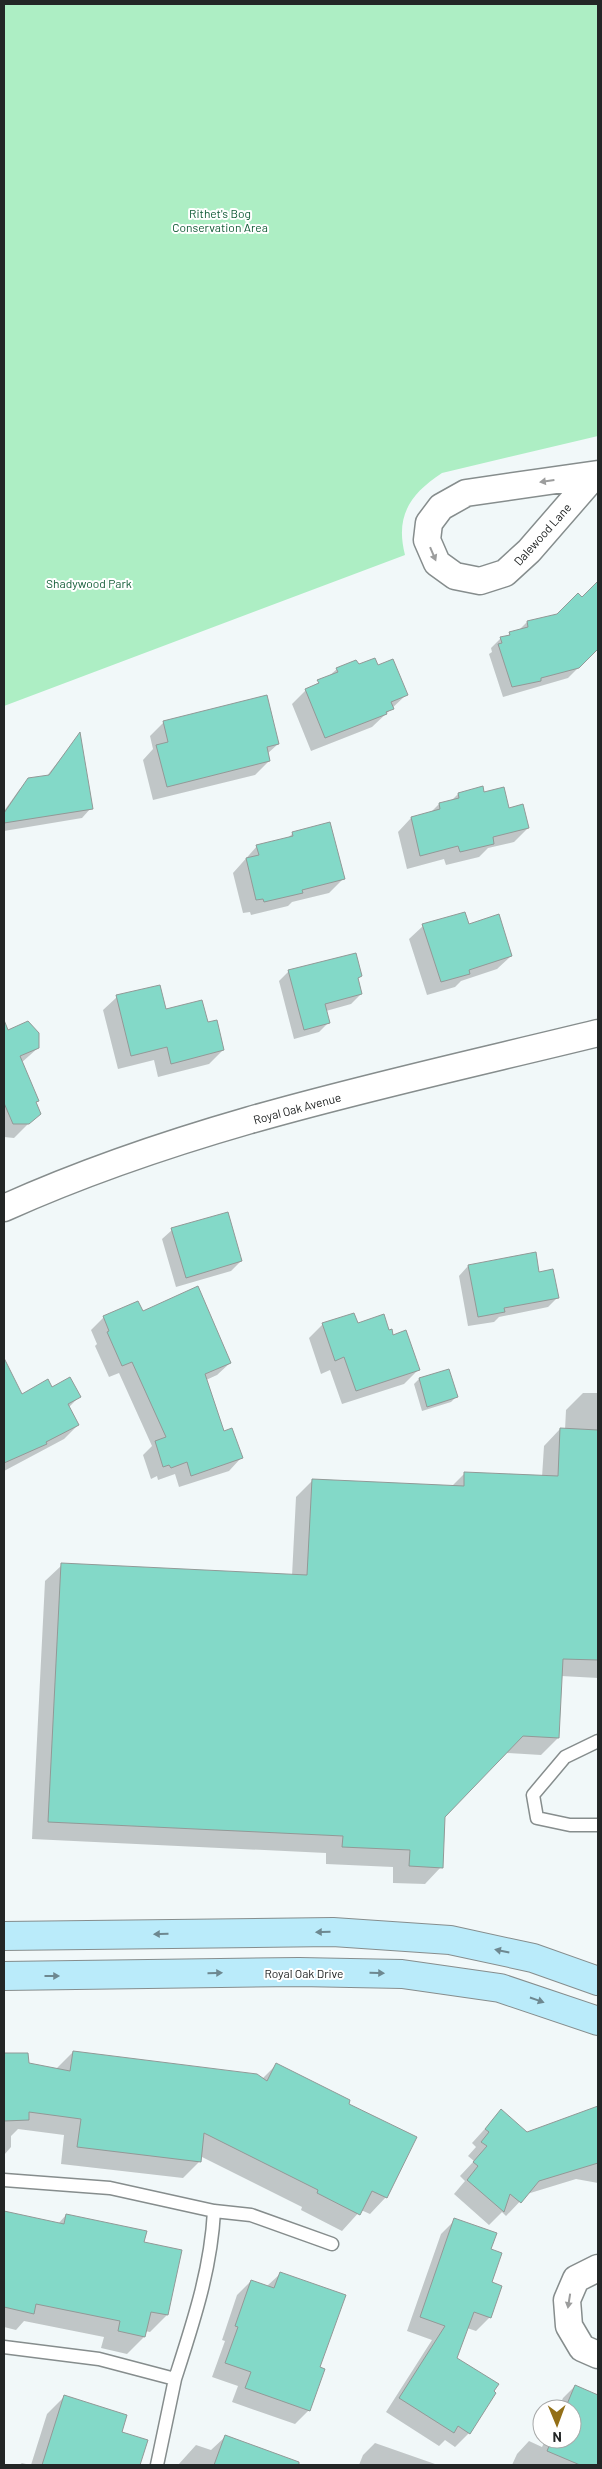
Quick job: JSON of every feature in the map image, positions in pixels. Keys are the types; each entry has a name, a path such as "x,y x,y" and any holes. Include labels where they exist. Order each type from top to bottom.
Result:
{"main road":[{"path":"4,1936 333,1932 440,1939 533,1958 598,1981"},
{"name":"Royal Oak Drive","path":"4,1976 299,1972 402,1974 500,1988 598,2021"}],"street":[{"name":"Dalewood Lane","path":"596,474 529,551 505,573 480,581 455,576 437,563 427,540 429,523 441,507 466,493 596,474"},
{"name":"Royal Oak Avenue","path":"4,1208 90,1173 253,1119 598,1033"},
{"path":"598,2268 576,2279 567,2300 569,2326 582,2348 598,2355"}],"lane":[{"path":"598,1741 565,1757 533,1795 538,1818 570,1825 598,1825"},
{"path":"4,2180 110,2188 214,2211 250,2215 332,2244"},
{"path":"157,2465 175,2379 200,2299 212,2245 214,2211"},
{"path":"4,2346 99,2359 175,2379"}],"green space":[{"name":"Rithet's Bog Conservation Area","path":"4,4 598,4 598,436 442,473 421,489 408,507 402,529 405,555 4,706"}],"building":[{"path":"598,581 598,649 579,668 541,678 541,681 512,687 498,644 502,643 500,637 510,635 509,632 528,627 527,621 557,614 578,593 582,597"},
{"path":"375,658 378,665 393,659 408,695 391,702 394,709 386,712 387,714 325,738 305,689 319,683 317,680 338,672 336,668 356,660 359,664"},
{"path":"267,695 279,744 267,747 270,761 167,787 156,745 168,742 163,721"},
{"path":"80,732 93,809 4,823 4,813 28,778 49,775"},
{"path":"483,786 484,792 504,787 509,808 523,804 529,828 493,837 494,844 460,852 458,846 420,856 411,817 440,809 439,803 459,798 458,793"},
{"path":"330,822 345,879 302,890 303,893 264,902 263,899 256,900 246,858 259,855 256,845 293,836 292,832"},
{"path":"465,912 469,924 499,914 512,956 469,970 470,974 441,982 422,924"},
{"path":"356,953 362,976 358,978 362,994 325,1004 330,1023 304,1030 288,970"},
{"path":"160,985 166,1009 202,1000 208,1022 217,1020 224,1050 171,1064 167,1047 131,1056 116,995"},
{"path":"4,1020 8,1030 28,1021 39,1033 39,1048 20,1056 39,1101 36,1102 41,1114 29,1124 13,1124 4,1103"},
{"path":"228,1212 242,1261 186,1278 171,1228"},
{"path":"536,1252 539,1272 553,1269 559,1298 504,1308 505,1312 478,1317 468,1265"},
{"path":"198,1286 231,1363 205,1374 224,1431 232,1428 243,1458 191,1476 187,1462 171,1468 169,1465 163,1467 155,1441 166,1437 132,1362 122,1366 107,1332 109,1331 103,1316 138,1301 143,1311"},
{"path":"354,1313 358,1323 384,1314 389,1330 392,1329 393,1335 406,1330 420,1370 356,1391 344,1357 335,1361 322,1323"},
{"path":"4,1358 22,1394 48,1379 52,1387 70,1377 81,1397 68,1404 79,1425 46,1442 47,1444 4,1463"},
{"path":"449,1369 458,1397 427,1407 419,1378"},
{"path":"560,1428 598,1430 598,1660 563,1659 559,1738 523,1736 445,1817 443,1868 409,1866 410,1850 342,1847 343,1836 48,1822 61,1563 307,1575 312,1479 464,1486 464,1472 558,1476"},
{"path":"73,2051 257,2074 267,2081 276,2063 350,2100 349,2104 417,2137 387,2198 372,2191 360,2215 317,2193 318,2190 204,2133 201,2162 77,2147 81,2119 29,2112 29,2120 4,2121 4,2053 28,2053 29,2063 70,2071"},
{"path":"598,2106 598,2163 539,2181 521,2203 510,2194 504,2212 467,2180 478,2166 473,2162 487,2146 481,2142 489,2132 485,2129 501,2109 527,2132"},
{"path":"4,2211 64,2224 66,2214 147,2231 144,2242 182,2250 168,2315 151,2312 145,2337 118,2331 120,2321 36,2304 34,2314 4,2307"},
{"path":"454,2218 497,2233 491,2249 502,2253 492,2282 502,2286 491,2318 474,2312 457,2358 499,2384 494,2391 496,2393 470,2434 458,2426 454,2433 399,2398 445,2326 420,2317"},
{"path":"280,2272 346,2295 320,2367 325,2369 310,2411 245,2388 251,2372 225,2363 238,2327 235,2326 251,2280 274,2288"},
{"path":"575,2385 598,2395 598,2465 580,2465 547,2451 548,2449 582,2449 582,2399 569,2399"},
{"path":"64,2395 127,2415 122,2432 148,2440 140,2465 42,2465"},
{"path":"225,2435 299,2462 299,2465 214,2465"}],"park label":[{"name":"Shadywood Park","path":"89,583"}]}
